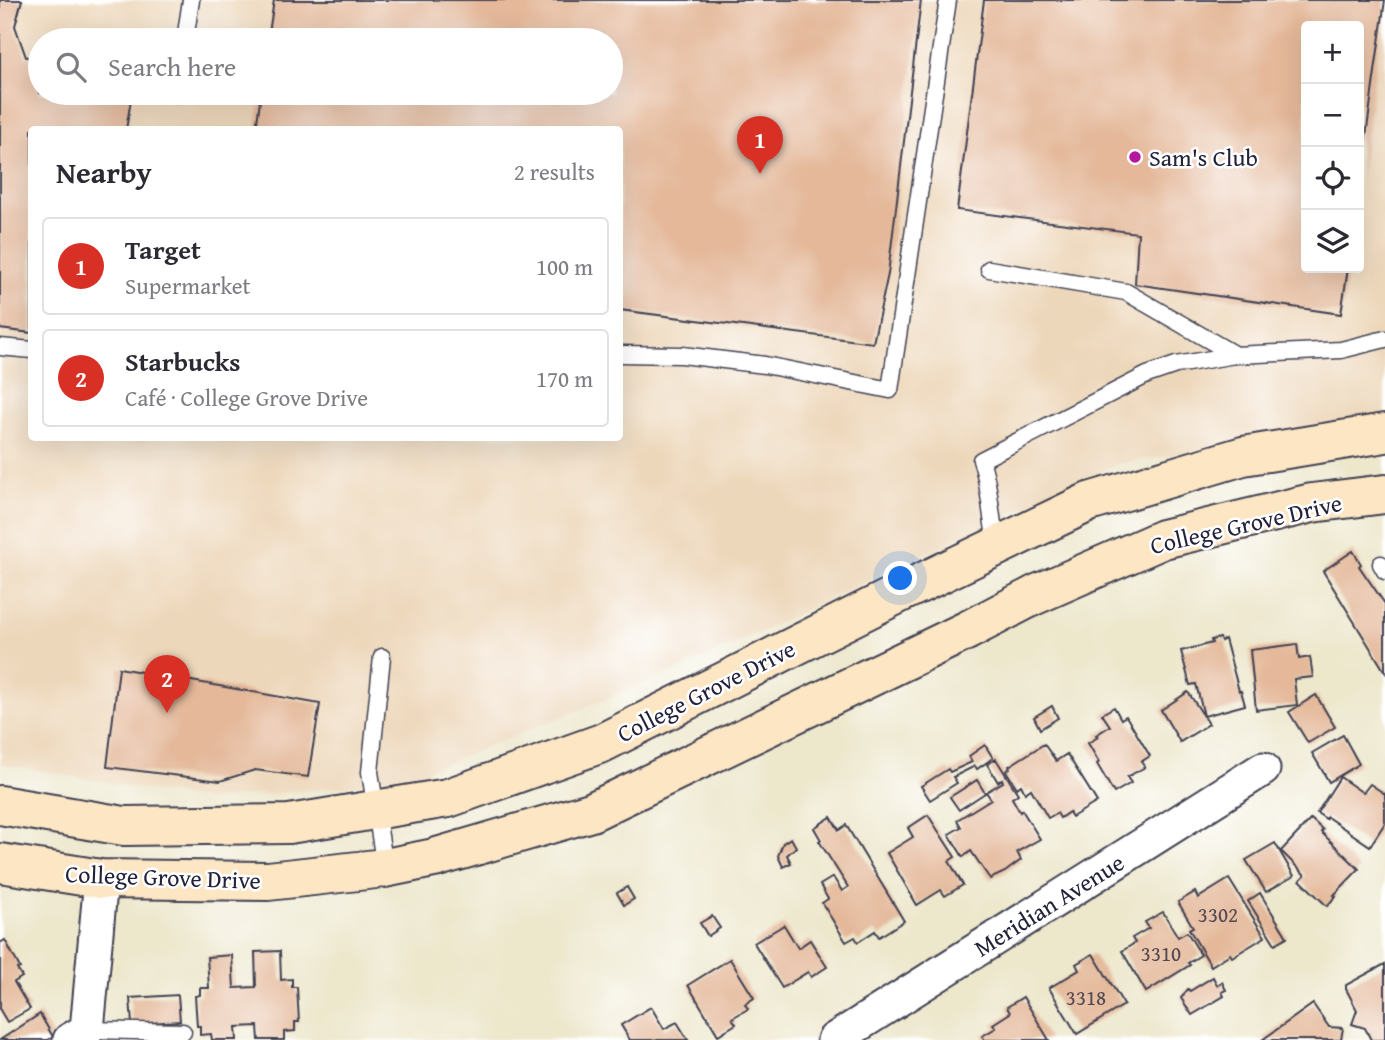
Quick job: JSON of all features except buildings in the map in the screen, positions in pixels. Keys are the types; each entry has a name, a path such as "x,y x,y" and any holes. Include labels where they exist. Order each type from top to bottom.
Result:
{"main road":[{"name":"College Grove Drive","path":"0,805 124,826 289,824 448,798 601,743 1089,502 1242,456 1385,433"},
{"name":"College Grove Drive","path":"0,863 101,880 268,881 385,868 434,858 591,812 1035,595 1163,539 1312,503 1385,494"}],"street":[{"name":"Meridian Avenue","path":"834,1040 1264,769"},
{"path":"80,1037 101,880"}],"lane":[{"path":"187,28 191,0"},
{"path":"623,354 682,355 765,365 890,390 948,0"},
{"path":"989,269 1126,292 1235,355"},
{"path":"997,547 991,521 988,477 981,460 1147,375 1176,365 1235,355 1341,350 1385,339"},
{"path":"0,347 28,350"},
{"path":"382,657 370,772 385,868"},
{"path":"80,1037 183,1032"}],"shaded area":[{"path":"0,0 1385,0 1385,421 1117,464 683,668 402,781 207,800 0,764"}],"place":[{"name":"Sam's Club","path":"1135,157"},
{"name":"Target","path":"760,174"},
{"name":"Starbucks","path":"167,713"}]}
